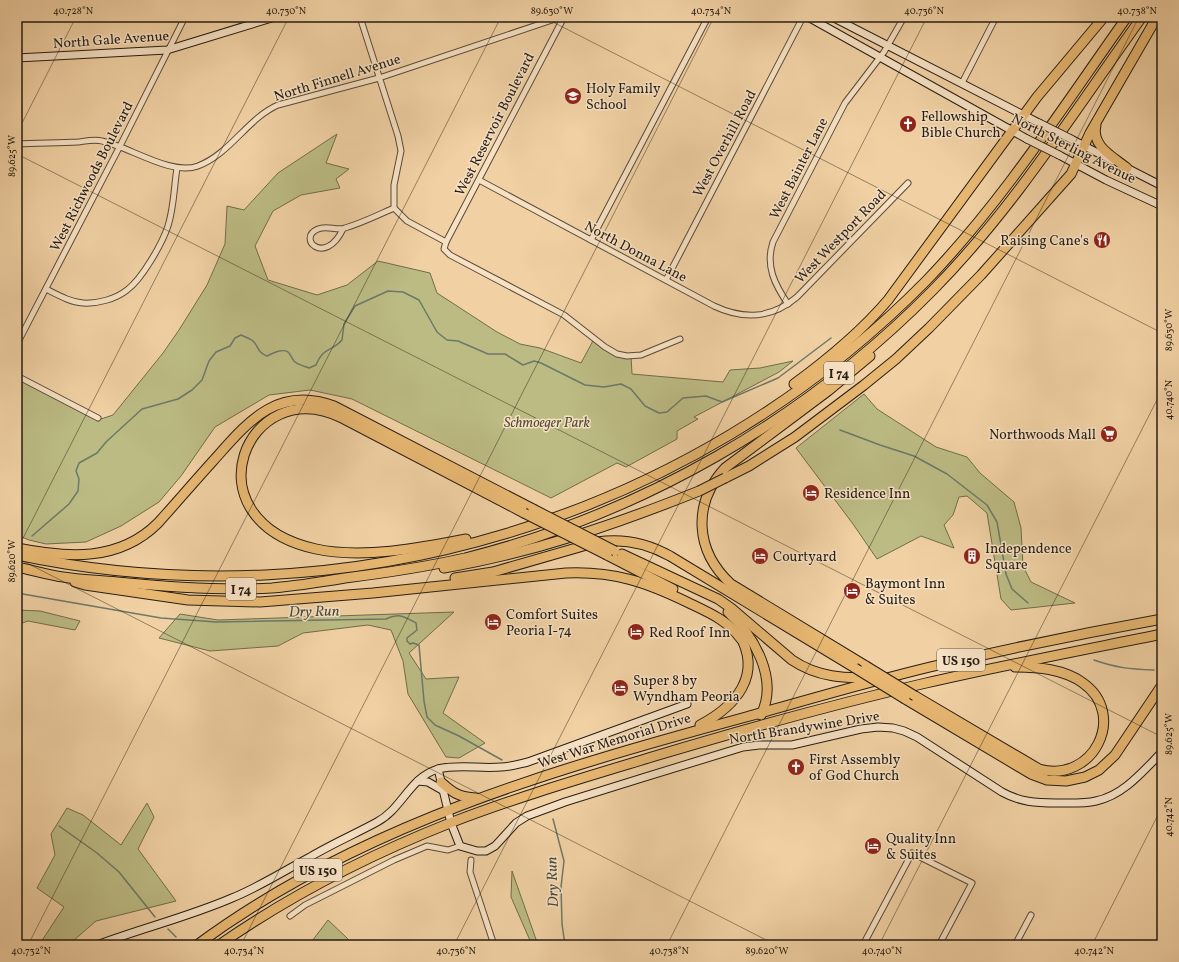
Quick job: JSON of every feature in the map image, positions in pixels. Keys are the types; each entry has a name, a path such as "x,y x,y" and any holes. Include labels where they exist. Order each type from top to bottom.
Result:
{"highway":[{"path":"719,441 835,353 871,320 891,296 1024,114 1070,56 1104,17"},
{"name":"I 74","path":"17,555 90,568 192,577 246,577 310,573 364,566 438,552 496,538 550,520 599,501 662,472 719,441 776,404 824,370 893,312 930,276 977,224 1004,189 1127,17"},
{"name":"I 74","path":"17,567 64,577 168,587 229,589 270,588 296,585 417,568 489,551 572,524 643,494 680,476 725,451 802,401 865,353 934,289 986,231 1037,166 1142,17"},
{"path":"417,568 438,569 474,563 537,548 603,527 699,491 769,454 809,427 864,385 909,347 948,310 1066,182 1077,165 1084,146 1098,118 1158,17"},
{"path":"1098,118 1095,133 1097,142 1103,149 1127,168"},
{"path":"986,231 925,303 886,341 828,392 725,468 710,488 705,502 702,526 703,538 713,563 726,580 915,696 1039,769 1052,772 1063,771 1080,764 1096,749 1102,734 1103,718 1099,702 1087,685 1065,674 1041,668 1012,667 988,669"},
{"path":"17,548 51,554 87,555 112,551 132,543 158,523 253,418 270,408 296,401 312,401 334,406 533,509 614,553 714,610 731,624 741,639 746,653 748,664 746,677 740,691 730,705 722,712 685,733"},
{"path":"496,538 477,537 439,544 363,553 325,550 297,544 271,530 260,522 251,509 245,497 242,486 241,476 243,457 248,444 254,435 272,419 298,409 323,411 342,418 524,513 718,599 731,608 792,660 810,670 825,675 844,678 894,676"},
{"path":"295,600 478,575 506,569 597,542 611,540 629,541 651,546 670,556 1031,774 1047,780 1066,781 1078,779 1092,774 1109,762 1162,686"},
{"path":"614,553 711,600 727,611 738,622 755,646 763,666 767,692 766,703 763,712 754,724 733,733"},
{"path":"64,577 85,585 188,600 239,602 295,600 566,573 597,573 634,580 671,594 711,613 724,621 732,627 741,639"},
{"name":"West War Memorial Drive","path":"197,945 245,913 313,873 381,838 479,798 609,755 894,676 1029,645 1162,619"},
{"name":"West War Memorial Drive","path":"220,945 267,914 340,873 376,855 451,823 559,786 733,733 871,696 988,669 1162,634"},
{"path":"441,786 464,797 479,798"}],"street":[{"name":"West Richwoods Boulevard","path":"17,344 185,17"},
{"name":"North Gale Avenue","path":"17,58 167,50 275,17"},
{"path":"360,17 398,136 401,150 394,185 394,208 407,221 446,242 444,249 448,253 568,318 616,354 627,356 641,355 680,339"},
{"name":"North Finnell Avenue","path":"17,144 100,141 120,146 177,168 196,166 211,160 272,108 379,78 562,17"},
{"name":"West Reservoir Boulevard","path":"446,242 562,17"},
{"path":"591,240 708,17"},
{"name":"West Overhill Road","path":"666,280 803,17"},
{"name":"North Sterling Avenue","path":"808,17 884,52 962,83 1162,186"},
{"name":"North Sterling Avenue","path":"832,17 884,52 1013,131 1077,165 1162,206"},
{"name":"West Bainter Lane","path":"788,304 775,284 771,271 770,257 773,242 845,103 884,52 904,17"},
{"path":"962,83 996,17"},
{"path":"46,289 70,300 84,303 99,302 117,296 127,290 150,262 161,243 168,226 177,168"},
{"name":"North Donna Lane","path":"479,180 714,306 735,314 761,315 777,310 788,304"},
{"name":"West Westport Road","path":"788,304 802,292 908,184"},
{"path":"343,229 340,237 330,246 320,249 310,242 310,237 313,232 318,229 343,229 394,208"},
{"path":"17,376 98,418"},
{"path":"97,945 209,907 242,894 386,817 395,809 408,791 422,776 438,770 467,766 502,767 528,762 687,704"},
{"name":"North Brandywine Drive","path":"290,916 306,905 333,891 394,860 427,846 448,850 460,846 477,851 486,851 495,846 516,823 527,816 565,802 739,748 757,745 794,744 868,728 887,727 911,733 1000,791 1015,798 1037,802 1089,802 1104,799 1128,785 1162,752"},
{"path":"438,770 451,823 460,846"},
{"path":"418,780 441,786"},
{"path":"862,945 912,852 972,883 939,945"},
{"path":"471,860 470,872 494,945"},
{"path":"1015,945 1031,915"}],"green space":[{"name":"Schmoeger Park","path":"337,134 326,163 349,169 336,179 340,188 301,195 273,211 255,246 268,280 317,295 347,285 378,261 430,273 437,293 497,332 520,344 540,348 581,363 594,339 605,347 631,356 632,374 723,382 730,370 760,368 793,361 779,372 694,417 698,419 677,431 677,439 626,467 617,463 551,498 352,399 310,390 269,395 215,427 181,476 159,502 121,526 86,542 46,544 29,540 17,535 17,375 101,419 113,415 163,353 207,285 225,244 227,206 244,210 278,173"},
{"path":"864,394 877,409 936,447 967,457 980,473 1014,502 1021,528 1023,566 1031,582 1075,603 1011,610 1001,599 987,513 967,496 959,497 953,515 944,525 954,548 921,536 877,559 853,524 796,448"},
{"path":"17,610 40,611 80,621 75,630 28,621 17,625"},
{"path":"454,612 409,653 426,679 459,677 443,713 485,743 459,758 446,757 408,694 403,661 391,630 368,625 303,633 278,646 210,651 159,638 180,614 218,620"},
{"path":"147,803 154,817 138,849 176,901 96,921 74,940 49,945 39,945 64,907 37,888 55,855 51,834 67,808 83,815 121,845"},
{"path":"512,871 538,945 532,945 511,897"},
{"path":"328,920 348,939 348,945 309,945"}],"waterway":[{"path":"32,536 69,504 78,491 79,479 76,471 79,463 97,453 106,442 142,409 178,399 192,390 202,380 209,361 216,352 230,346 235,338 241,335 250,339 255,343 261,353 267,356 274,352 286,351 296,362 309,368 316,365 325,352 342,340 344,324 355,306 388,291 403,292 419,300 437,332 447,340 458,341 488,354 505,354 523,365 534,361 541,363 585,385 604,387 621,384 631,389 645,406 659,413 667,412 683,398 706,396 722,402 778,378 831,338"},
{"path":"840,430 914,456 947,474 987,505 997,522 1006,574 1012,589 1028,603"},
{"name":"Dry Run","path":"17,593 161,618 216,622 386,619 395,616 404,617 416,623 417,630 407,638 407,641 410,644 413,643 419,645 424,701 427,717 435,725 459,736 502,760"},
{"path":"1094,660 1123,668 1154,670"},
{"name":"Dry Run","path":"553,819 564,861 561,887 562,924 565,945"},
{"path":"59,826 97,853 119,872 155,917"},
{"path":"168,929 176,937"}],"place":[{"name":"Holy Family School","path":"573,96"},
{"name":"Fellowship Bible Church","path":"908,124"},
{"name":"Raising Cane's","path":"1102,240"},
{"name":"Northwoods Mall","path":"1109,434"},
{"name":"Residence Inn","path":"811,493"},
{"name":"Courtyard","path":"760,556"},
{"name":"Independence Square","path":"972,556"},
{"name":"Baymont Inn & Suites","path":"852,591"},
{"name":"Comfort Suites Peoria I-74","path":"493,622"},
{"name":"Red Roof Inn","path":"636,632"},
{"name":"Super 8 by Wyndham Peoria","path":"620,688"},
{"name":"First Assembly of God Church","path":"796,767"},
{"name":"Quality Inn & Suites","path":"873,846"}]}
